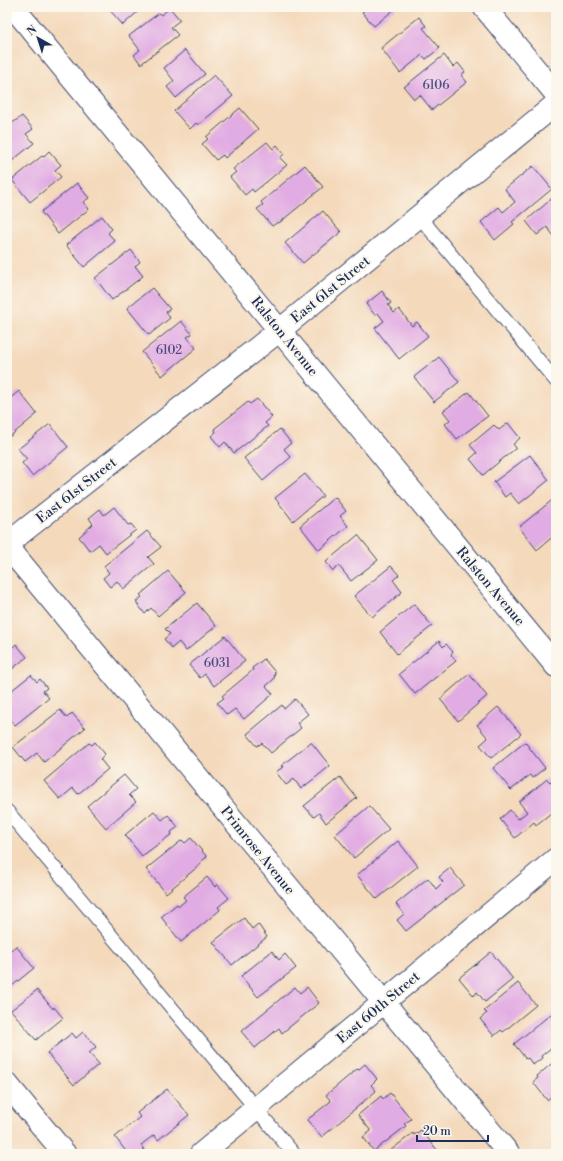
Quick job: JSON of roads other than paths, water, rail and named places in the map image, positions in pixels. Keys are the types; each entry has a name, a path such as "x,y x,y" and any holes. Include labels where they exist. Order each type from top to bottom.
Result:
{"street":[{"name":"Ralston Avenue","path":"13,7 556,666"},
{"path":"484,7 556,94"},
{"name":"East 61st Street","path":"7,545 280,330 556,104"},
{"name":"Primrose Avenue","path":"7,545 509,1154"},
{"name":"East 60th Street","path":"201,1154 556,859"},
{"path":"7,1084 65,1154"}],"lane":[{"path":"419,216 556,381"},
{"path":"7,811 294,1154"}]}
